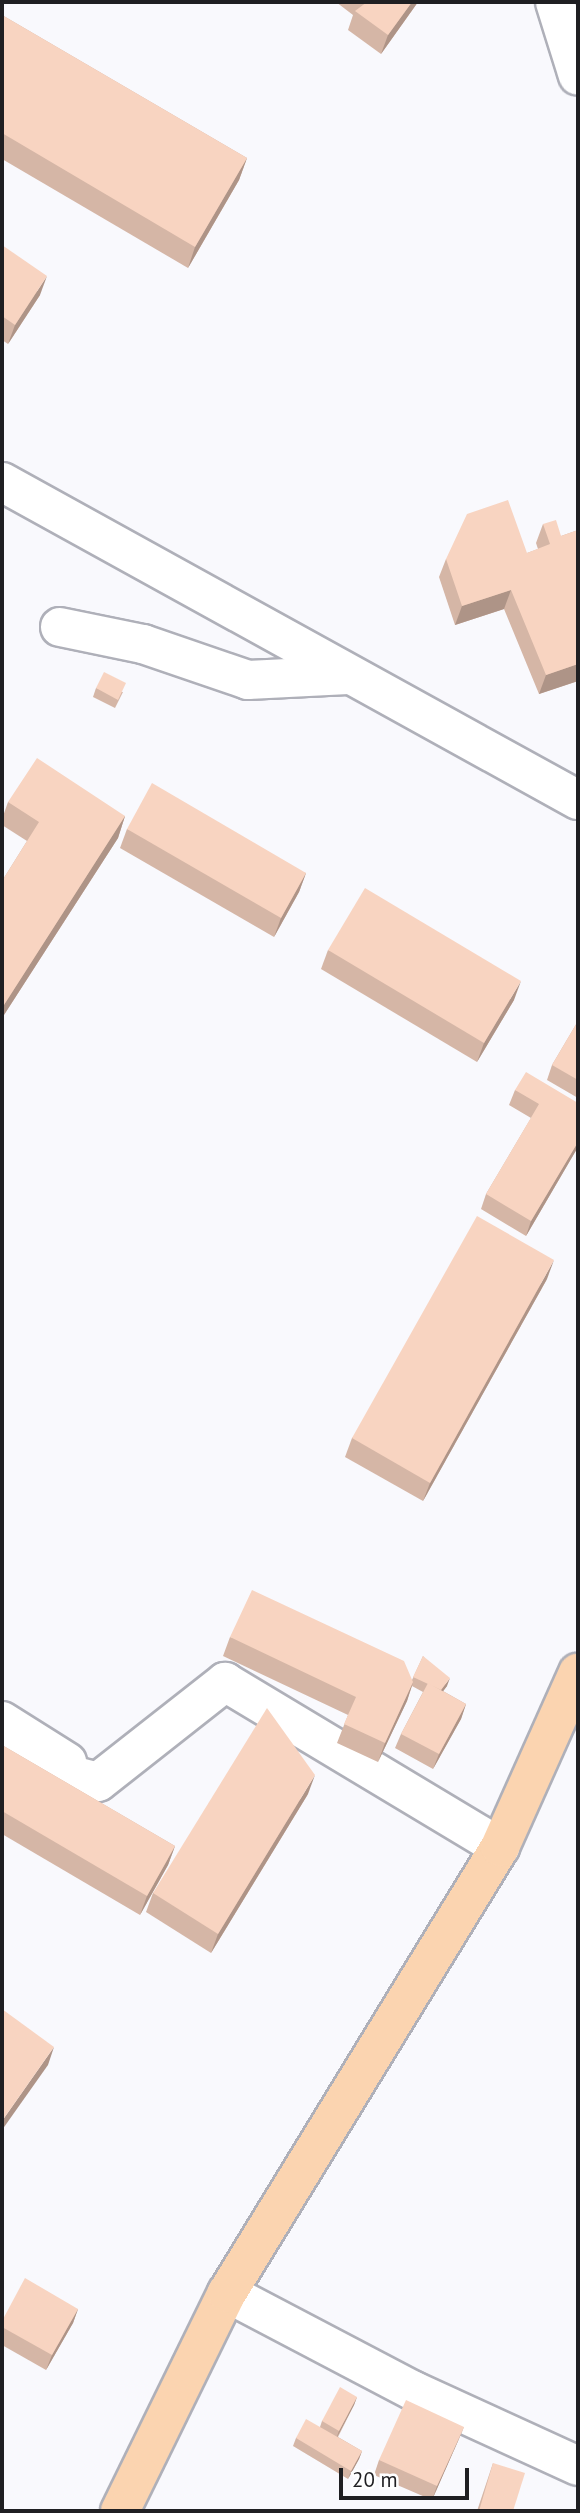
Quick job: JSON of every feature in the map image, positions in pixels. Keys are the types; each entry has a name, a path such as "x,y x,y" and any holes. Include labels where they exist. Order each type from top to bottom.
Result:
{"main road":[{"path":"120,2511 227,2293 500,1847 578,1673"}],"street":[{"path":"555,2 578,76"},
{"path":"2,482 578,800"},
{"path":"60,627 143,644 248,680 348,675"},
{"path":"98,1782 225,1682 500,1847"},
{"path":"2,1721 98,1782"},
{"path":"2,1757 98,1782"},
{"path":"227,2293 414,2391 578,2466"}],"building":[{"path":"367,2 412,2 388,35 355,11"},
{"path":"2,15 247,158 195,247 2,133"},
{"path":"2,245 47,276 15,325 2,316"},
{"path":"508,500 527,553 550,544 543,524 556,520 561,536 578,530 578,664 546,675 511,590 462,606 446,559 467,514"},
{"path":"104,672 126,683 118,700 96,688"},
{"path":"37,758 125,816 2,1008 2,881 39,822 8,802"},
{"path":"152,783 306,873 281,918 127,829"},
{"path":"365,888 521,981 484,1043 328,950"},
{"path":"578,1021 578,1080 552,1065"},
{"path":"526,1072 578,1103 578,1142 531,1221 486,1194 539,1104 515,1090"},
{"path":"477,1216 554,1260 430,1483 352,1438"},
{"path":"252,1590 404,1661 413,1682 385,1743 344,1724 356,1697 230,1637"},
{"path":"423,1656 450,1678 441,1690 413,1677"},
{"path":"428,1683 466,1704 439,1754 401,1734"},
{"path":"267,1708 315,1775 218,1934 153,1893"},
{"path":"2,1745 175,1846 147,1896 2,1811"},
{"path":"2,2009 54,2047 2,2121"},
{"path":"25,2278 78,2309 52,2355 2,2327 2,2321"},
{"path":"340,2387 357,2397 339,2431 322,2421"},
{"path":"406,2400 464,2427 437,2486 379,2460"},
{"path":"306,2419 362,2451 351,2471 296,2438"},
{"path":"493,2463 525,2473 513,2511 479,2511"}]}
